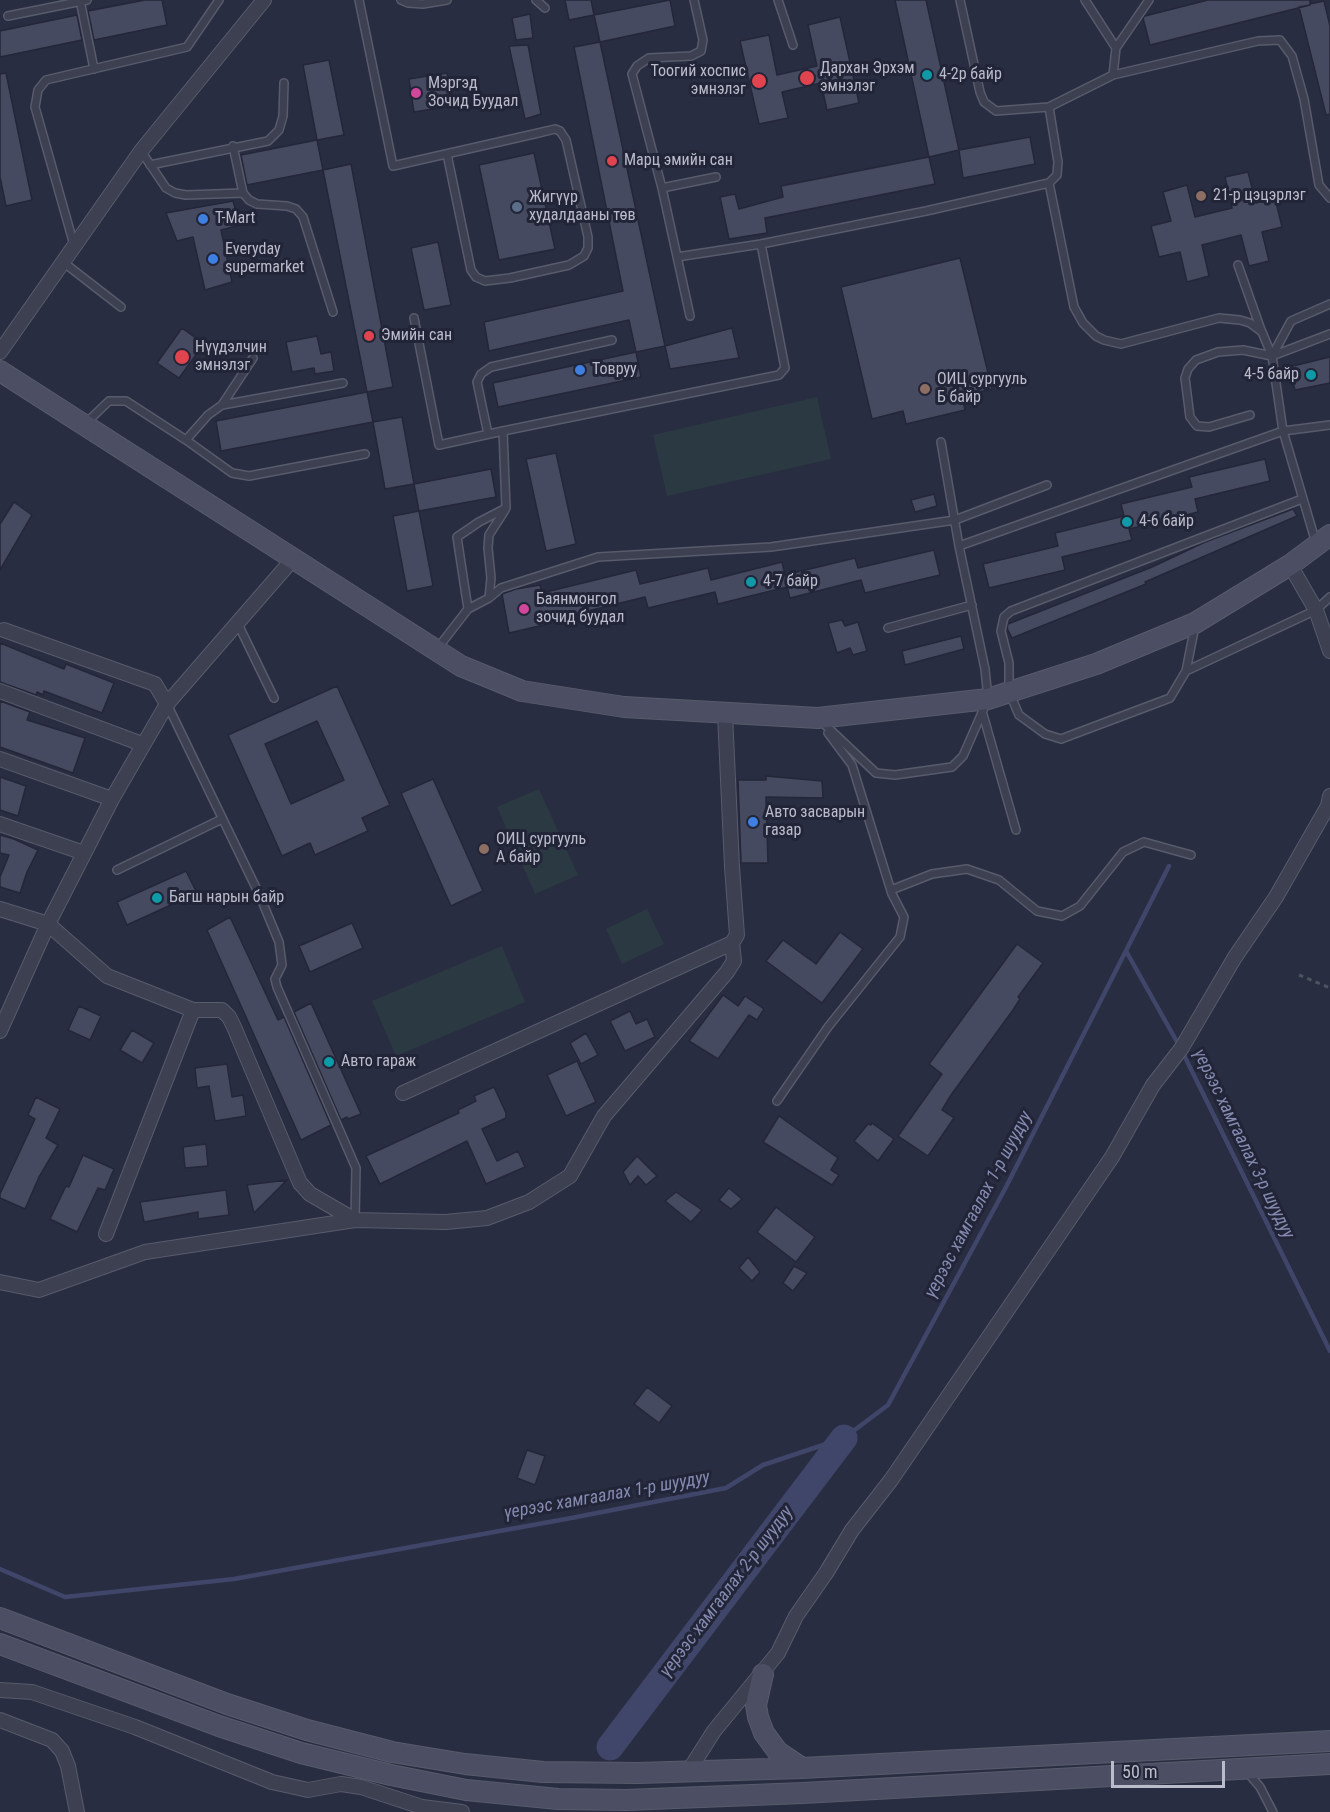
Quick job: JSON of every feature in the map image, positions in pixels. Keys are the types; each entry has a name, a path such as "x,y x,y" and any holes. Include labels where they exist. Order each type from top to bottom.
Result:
{"street":[{"path":"0,352 141,151 264,0"},
{"path":"0,370 461,666 522,691 624,707 818,718 985,705 1009,692 1096,664 1195,624 1290,565 1323,540"},
{"path":"0,1031 48,924 142,744 167,704 293,559"},
{"path":"1290,565 1316,610 1330,651"},
{"path":"4,630 154,684 167,704"},
{"path":"0,691 142,744"},
{"path":"403,1093 732,943 737,935 725,714"},
{"path":"0,759 112,799"},
{"path":"673,1805 688,1772 714,1731 778,1653 796,1616 852,1530 891,1480 1112,1157 1153,1085 1181,1049 1235,957 1276,897 1328,806 1330,796"},
{"path":"0,824 84,853"},
{"path":"0,909 48,924 107,976 193,1010 222,1010 229,1017 300,1182 310,1194 355,1220"},
{"path":"0,1282 39,1290 145,1252 355,1220 446,1222 488,1218 529,1202 570,1176 604,1116 727,972 734,961 732,943"},
{"path":"106,1234 193,1010"},
{"path":"0,1618 227,1704 307,1730 392,1752 465,1764 543,1772 688,1772 802,1768 1330,1741"},
{"path":"0,1644 219,1726 301,1753 391,1775 585,1812"},
{"path":"763,1674 756,1705 764,1733 778,1752 802,1768"},
{"path":"0,1690 32,1692 135,1727 272,1782 308,1790 341,1784 361,1787 422,1807 462,1812"},
{"path":"0,1720 52,1740 62,1751 68,1766 77,1812"},
{"path":"553,1806 673,1805 803,1793 1330,1764"}],"lane":[{"path":"359,0 393,166 555,129 560,131 566,140 588,237 588,248 584,256 569,265 510,278 485,281 476,277 471,270 447,154"},
{"path":"401,0 423,4 447,0"},
{"path":"536,0 545,8"},
{"path":"690,316 662,188 632,74 637,66 649,58 691,56 701,51 703,40 694,0"},
{"path":"778,0 793,45"},
{"path":"960,0 980,92 984,102 996,111 1048,107 1113,75 1258,41 1280,40 1292,56 1304,99 1318,185 1330,198"},
{"path":"1085,0 1116,48"},
{"path":"1113,75 1116,48 1149,0"},
{"path":"8,16 82,1 94,69"},
{"path":"74,246 35,107 38,90 46,80 187,47 218,1"},
{"path":"150,165 233,146 268,141 279,130 283,116 285,83"},
{"path":"677,257 761,244 926,211 1049,183 1058,175 1058,162 1048,107"},
{"path":"233,146 243,194 257,204 287,206 296,209 303,217 333,312"},
{"path":"141,151 166,188 175,193 186,195 243,194"},
{"path":"662,188 716,177"},
{"path":"1049,183 1074,307 1083,323 1096,336 1121,344 1220,318 1250,323 1262,332"},
{"path":"414,318 439,445 779,375 785,368 761,244"},
{"path":"63,262 121,307"},
{"path":"1238,265 1272,356 1283,431 1302,499 1323,540"},
{"path":"1272,356 1291,321 1330,304"},
{"path":"1250,415 1209,428 1197,426 1190,417 1185,378 1188,369 1196,360 1218,352 1243,350 1272,356 1330,334"},
{"path":"488,434 477,382 481,374 491,367 612,340"},
{"path":"186,440 208,415 222,405 253,358"},
{"path":"222,405 343,383"},
{"path":"84,425 109,401 126,401 232,473 249,476 365,454"},
{"path":"959,546 1283,431 1330,425"},
{"path":"489,598 491,578 489,535 506,508 503,431"},
{"path":"941,442 959,546 985,669 985,705 1016,830"},
{"path":"436,650 468,609 489,598 501,588 598,557 771,547 955,520 1047,485"},
{"path":"1195,624 1186,670 1170,698 1061,739 1045,734 1019,715 1009,692 1009,663 1001,631 1004,617 1011,611 1302,499"},
{"path":"468,609 457,537 506,508"},
{"path":"1186,670 1316,610 1330,597"},
{"path":"888,628 972,605"},
{"path":"237,622 274,698"},
{"path":"167,704 259,894 279,942 282,965 275,979 277,987 354,1158 356,1168 355,1220"},
{"path":"818,718 876,773 895,775 952,767 963,756 985,705"},
{"path":"777,1101 828,1027 900,937 904,917 891,890 852,765 818,718"},
{"path":"117,870 222,819"},
{"path":"891,890 932,874 968,869 999,880 1037,912 1062,916 1080,906 1123,852 1144,842 1191,855"},
{"path":"1245,1768 1260,1787 1274,1812"}],"path":[{"path":"1299,975 1330,988"}],"shaded area":[{"path":"817,397 831,459 667,496 653,435"},
{"path":"539,789 578,875 535,894 497,807"},
{"path":"647,909 664,944 622,964 606,929"},
{"path":"502,946 525,1002 396,1056 372,1001"}],"building":[{"path":"145,0 162,0 167,25 94,40 88,11"},
{"path":"565,0 591,0 594,15 569,20"},
{"path":"670,0 675,26 600,42 594,15"},
{"name":"4-2р байр","path":"895,0 926,0 959,150 929,157"},
{"path":"1208,0 1310,0 1310,4 1324,1 1330,26 1330,114 1326,115 1299,8 1150,45 1143,18 1145,16"},
{"path":"530,14 533,38 516,40 512,18"},
{"path":"77,15 82,40 0,57 0,31"},
{"path":"840,17 859,103 827,110 821,83 782,92 788,118 759,124 740,41 769,35 777,75 817,66 808,25"},
{"path":"600,42 665,346 636,352 629,320 489,351 484,322 623,291 574,47"},
{"path":"528,45 541,114 525,119 509,46"},
{"path":"329,60 344,135 317,140 303,65"},
{"path":"6,73 32,200 6,206 0,177 0,74"},
{"path":"447,73 452,106 414,112 409,79"},
{"path":"1030,137 1035,164 963,178 959,150"},
{"path":"317,140 323,170 247,185 241,155"},
{"name":"Жигүүр худалдааны төв","path":"534,153 555,249 499,260 479,165"},
{"path":"929,157 935,184 765,218 767,233 729,239 720,197 735,194 739,209 783,197 781,186"},
{"path":"351,164 393,387 367,392 323,170"},
{"name":"21-р цэцэрлэг","path":"1248,172 1256,203 1275,198 1282,227 1262,232 1269,261 1249,266 1241,235 1202,245 1209,276 1187,282 1180,252 1159,257 1151,226 1171,221 1163,192 1187,185 1195,217 1232,208 1225,177"},
{"path":"233,201 240,225 221,230 232,282 205,290 193,237 177,241 166,213"},
{"path":"438,242 451,305 424,310 411,248"},
{"name":"ОИЦ сургууль Б байр","path":"960,258 992,389 962,396 965,410 906,424 903,411 872,419 841,287"},
{"name":"Нүүдэлчин эмнэлэг","path":"182,328 204,344 179,378 157,363"},
{"path":"732,328 739,358 670,369 665,346"},
{"path":"317,336 321,354 331,352 334,371 315,374 314,368 292,372 286,342"},
{"path":"636,352 641,377 498,407 493,383"},
{"name":"4-5 байр","path":"1330,357 1330,383 1295,390 1289,367"},
{"path":"367,392 373,422 221,451 216,421"},
{"path":"402,417 414,484 385,489 373,422"},
{"path":"556,453 576,544 546,551 526,459"},
{"name":"4-6 байр","path":"1265,459 1270,481 1195,499 1198,512 1129,529 1132,540 1062,557 1065,570 989,588 983,564 1058,546 1055,533 1124,516 1121,504 1192,487 1189,477"},
{"path":"491,469 496,497 419,511 414,484"},
{"path":"934,494 937,506 915,512 911,500"},
{"path":"14,502 32,515 0,570 0,524"},
{"path":"1293,509 1297,516 1145,582 1146,584 1012,638 1007,628 1008,624 1152,567 1205,542"},
{"path":"419,511 433,586 407,591 393,516"},
{"name":"4-7 байр","path":"934,550 940,575 865,593 861,580 790,598 787,587 718,604 715,592 648,608 645,597 547,621 548,624 509,633 502,594 540,585 542,593 636,570 640,584 708,568 711,580 782,562 785,575 855,558 858,568"},
{"path":"842,620 845,626 858,622 867,651 853,655 850,648 837,653 828,623"},
{"path":"961,636 964,649 905,665 902,651"},
{"path":"0,643 64,669 66,664 114,683 102,713 44,691 43,695 37,692 36,695 0,682"},
{"name":"ОИЦ сургууль А байр","path":"337,686 390,805 362,818 368,831 315,855 310,843 282,856 228,735","holes":["317,721 344,780 291,804 265,744"]},
{"path":"0,701 30,712 27,720 85,738 73,773 0,747"},
{"name":"Авто засварын газар","path":"766,776 822,781 823,798 766,797 768,863 741,863 738,780 766,780"},
{"path":"0,777 26,786 18,816 0,810"},
{"path":"433,779 483,891 451,906 401,793"},
{"path":"0,835 38,850 20,893 0,887 0,877 9,855 0,853"},
{"name":"Багш нарын байр","path":"186,871 197,893 127,925 117,902"},
{"path":"230,917 278,1020 284,1017 331,1125 301,1140 207,930"},
{"path":"352,923 363,948 310,972 299,946"},
{"path":"840,932 863,949 822,1003 766,961 783,940 816,964"},
{"path":"1017,944 1043,963 1018,997 1020,999 1013,1010 942,1110 954,1118 928,1156 898,1136 942,1074 929,1064"},
{"path":"723,995 738,1006 745,996 764,1009 757,1020 749,1015 718,1059 689,1041"},
{"name":"Авто гараж","path":"311,1003 361,1114 348,1119 347,1117 341,1120 294,1012"},
{"path":"79,1006 101,1016 90,1040 68,1030"},
{"path":"630,1011 636,1024 647,1019 655,1037 625,1051 610,1021"},
{"path":"132,1030 154,1043 142,1063 120,1050"},
{"path":"586,1033 598,1055 581,1064 570,1043"},
{"path":"577,1061 596,1102 566,1116 547,1075"},
{"path":"227,1064 232,1097 243,1095 246,1116 215,1121 209,1086 197,1088 195,1068"},
{"path":"494,1087 506,1113 506,1118 482,1129 497,1161 518,1151 525,1167 486,1184 467,1141 380,1184 366,1156 459,1113 458,1110 476,1101 474,1096"},
{"path":"36,1097 60,1109 46,1138 58,1145 39,1177 25,1209 0,1198 0,1194 35,1119 28,1115"},
{"path":"779,1116 838,1158 831,1170 839,1175 832,1185 763,1142"},
{"path":"872,1123 894,1139 878,1161 854,1141 868,1124"},
{"path":"206,1144 208,1166 185,1168 183,1147"},
{"path":"83,1155 114,1169 105,1190 98,1188 77,1232 50,1219 66,1186 69,1187"},
{"path":"637,1156 657,1176 646,1185 638,1176 630,1185 623,1172"},
{"path":"287,1180 254,1213 247,1185"},
{"path":"729,1188 742,1199 731,1209 719,1200"},
{"path":"226,1190 229,1215 198,1219 198,1212 144,1222 140,1202"},
{"path":"676,1192 702,1210 691,1222 665,1201"},
{"path":"776,1207 815,1237 796,1262 757,1232"},
{"path":"748,1257 760,1272 752,1281 739,1268"},
{"path":"794,1266 807,1273 793,1291 783,1283"},
{"path":"647,1387 672,1406 659,1423 634,1404"},
{"path":"527,1450 545,1456 535,1485 517,1478"}],"waterway":[{"name":"үерээс хамгаалах 1-р шуудуу","path":"0,1569 65,1597 234,1579 726,1488 763,1465 844,1438 888,1405 1006,1187 1169,866"},
{"name":"үерээс хамгаалах 3-р шуудуу","path":"1126,951 1181,1049 1330,1351"},
{"name":"үерээс хамгаалах 2-р шуудуу","path":"610,1747 844,1438"}],"place":[{"name":"4-2р байр","path":"927,75"},
{"name":"Дархан Эрхэм эмнэлэг","path":"807,78"},
{"name":"Тоогий хоспис эмнэлэг","path":"759,81"},
{"name":"Мэргэд Зочид Буудал","path":"416,93"},
{"name":"Марц эмийн сан","path":"612,161"},
{"name":"21-р цэцэрлэг","path":"1201,196"},
{"name":"Жигүүр худалдааны төв","path":"517,207"},
{"name":"T-Mart","path":"203,219"},
{"name":"Everyday supermarket","path":"213,259"},
{"name":"Эмийн сан","path":"369,336"},
{"name":"Нүүдэлчин эмнэлэг","path":"182,357"},
{"name":"Товруу","path":"580,370"},
{"name":"4-5 байр","path":"1311,375"},
{"name":"ОИЦ сургууль Б байр","path":"925,389"},
{"name":"4-6 байр","path":"1127,522"},
{"name":"4-7 байр","path":"751,582"},
{"name":"Баянмонгол зочид буудал","path":"524,609"},
{"name":"Авто засварын газар","path":"753,822"},
{"name":"ОИЦ сургууль А байр","path":"484,849"},
{"name":"Багш нарын байр","path":"157,898"},
{"name":"Авто гараж","path":"329,1062"}]}
